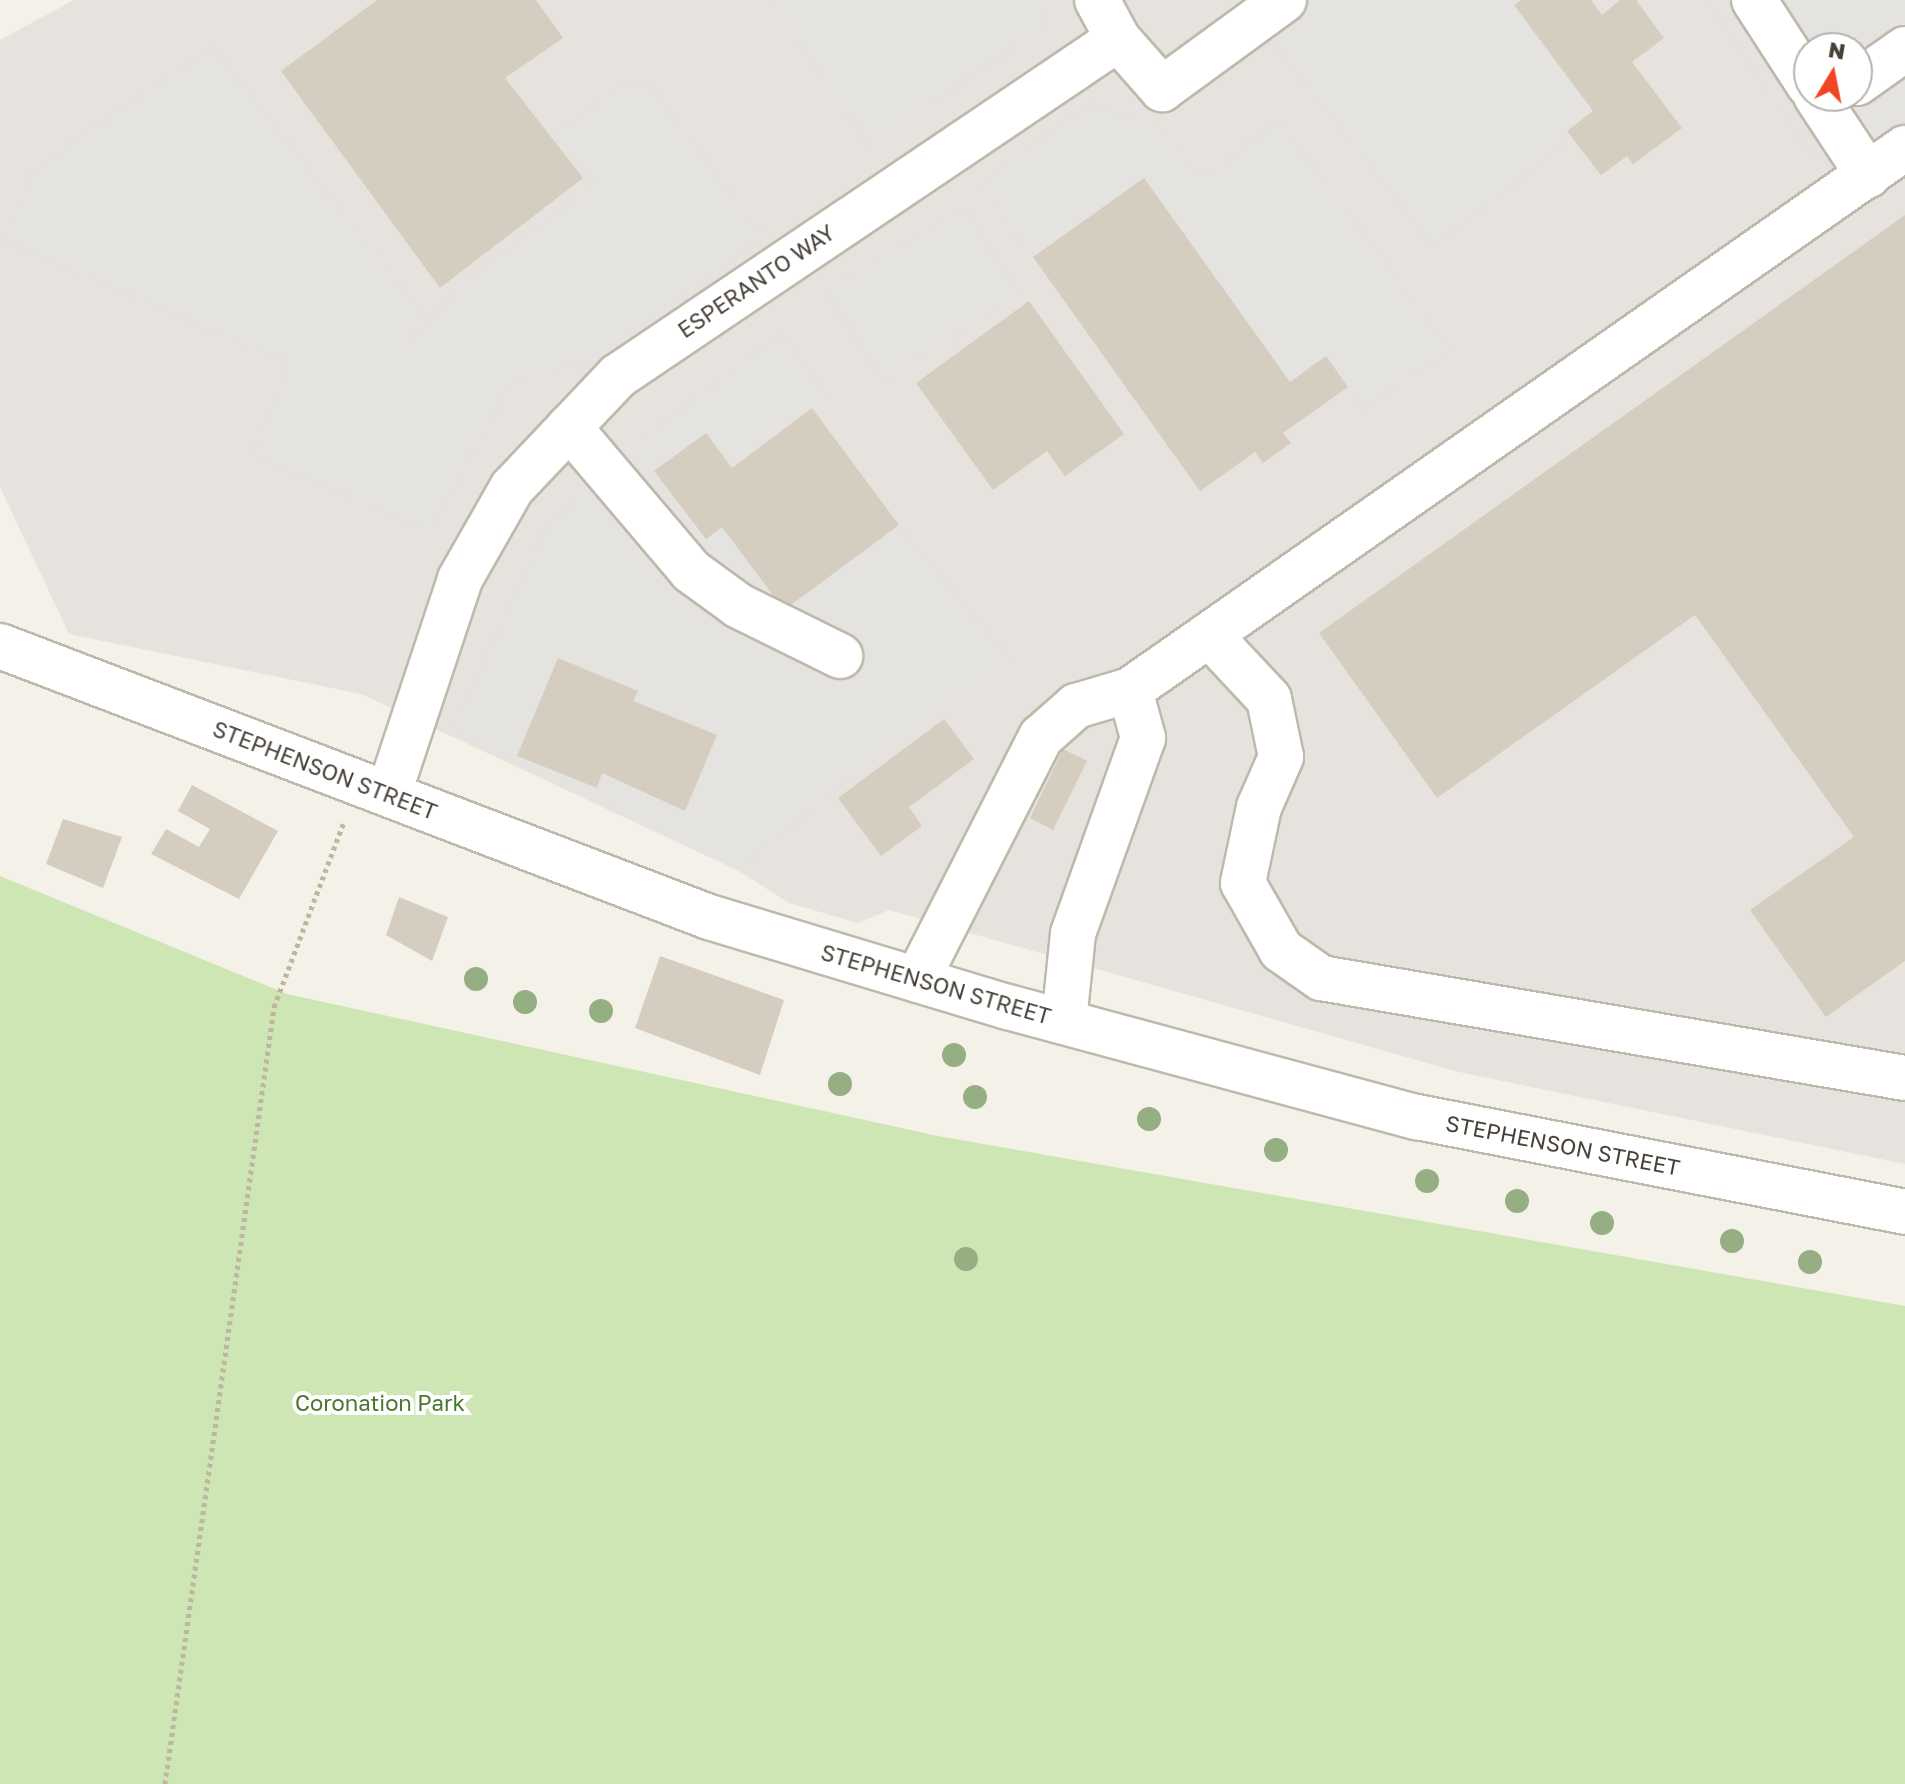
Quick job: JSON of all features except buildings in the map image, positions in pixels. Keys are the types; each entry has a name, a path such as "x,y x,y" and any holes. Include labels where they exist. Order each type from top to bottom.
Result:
{"street":[{"path":"1097,0 1118,39 1162,89 1284,0"},
{"path":"1754,0 1793,48"},
{"name":"ESPERANTO WAY","path":"374,787 460,579 512,488 569,427 630,367 1118,39"},
{"path":"1873,68 1905,49"},
{"path":"1838,112 1868,175"},
{"path":"917,980 1041,737 1076,706 1130,690 1212,638 1905,148"},
{"path":"569,427 691,571 739,606 840,656"},
{"path":"1212,638 1269,699 1281,757 1259,807 1243,883 1281,950 1321,978 1905,1078"},
{"name":"STEPHENSON STREET","path":"0,646 709,917 917,980 1417,1117 1905,1212"},
{"path":"1064,1021 1073,934 1143,738 1130,690"}],"path":[{"path":"165,1784 274,1007 374,787"}],"shaded area":[{"path":"74,0 1905,0 1905,1164 1459,1072 889,910 858,923 789,903 739,871 361,694 69,634 0,487 0,40"},
{"path":"772,0 1047,0 1046,26 868,145"},
{"path":"1239,0 1521,0 1514,6 1593,111 1557,149 1433,247"},
{"path":"1707,0 1905,0 1905,117 1825,176"},
{"path":"213,47 418,308 412,343 456,287 595,184 555,135 631,80 648,83 764,237 604,355 512,382 430,531 251,455 289,363 1,241 35,168"},
{"path":"1092,103 1163,129 1201,178 1279,121 1449,349 1364,410 1326,356 1290,382 1144,178 1033,257 979,183"},
{"path":"963,206 1019,294 883,381 827,293"},
{"path":"780,335 830,398 732,468 706,433 655,471 705,539 722,527 784,610 899,525 1012,661 851,776 739,871 451,731 543,532 639,441","holes":["558,658 638,691 633,701 685,810 602,773 596,788 517,756"]}],"green space":[{"name":"Coronation Park","path":"0,876 287,994 938,1136 1905,1306 1905,1784 0,1784"}]}
